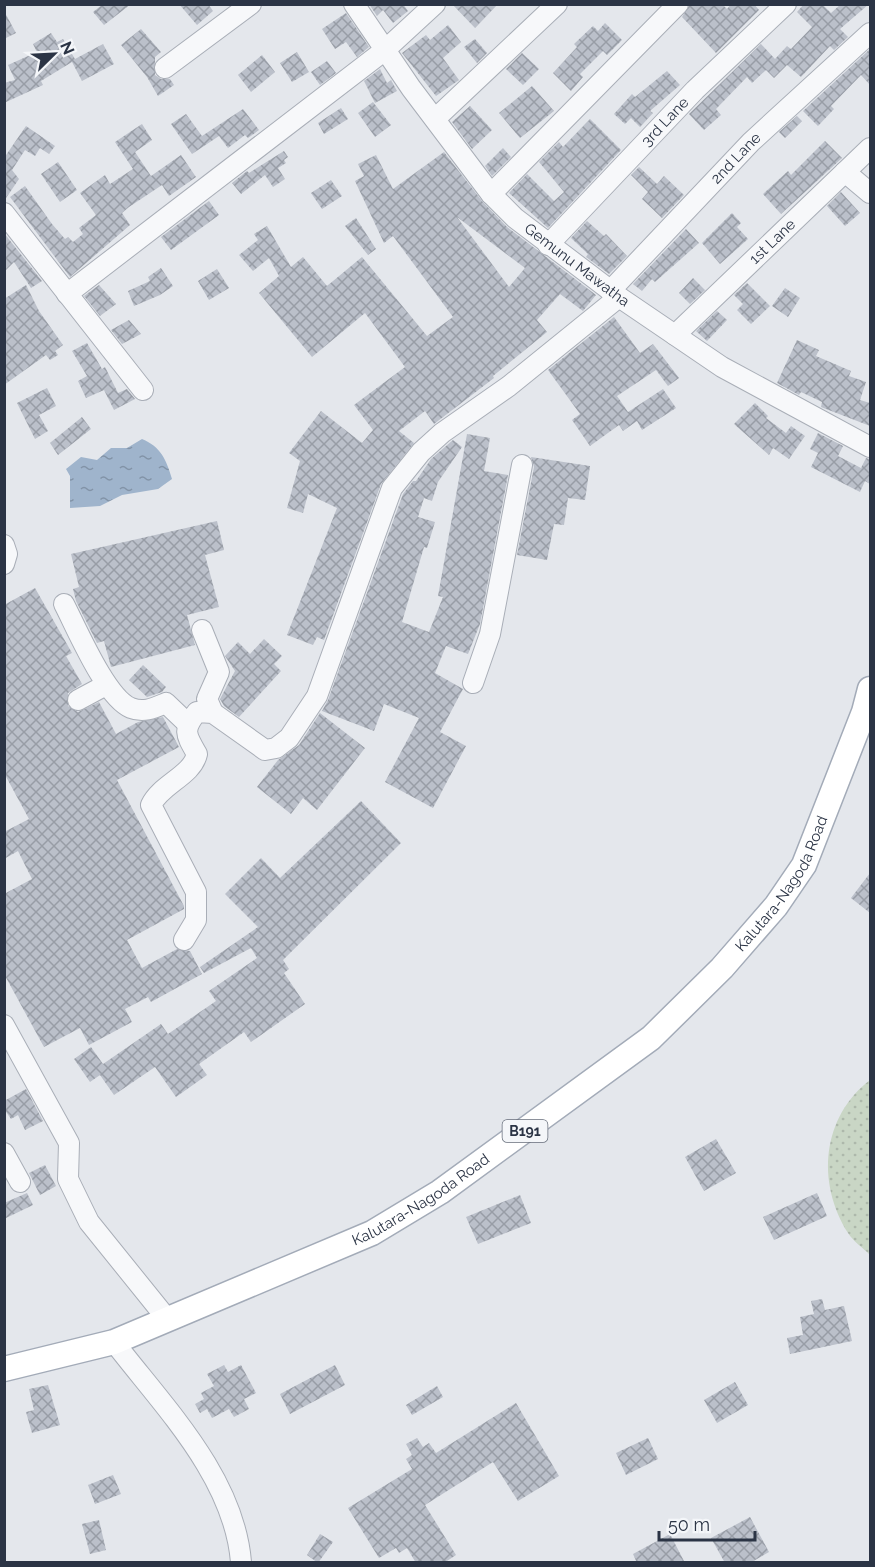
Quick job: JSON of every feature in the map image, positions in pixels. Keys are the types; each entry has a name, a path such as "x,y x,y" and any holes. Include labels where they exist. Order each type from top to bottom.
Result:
{"main road":[{"name":"Kalutara-Nagoda Road","path":"4,1369 114,1342 372,1233 440,1192 651,1038 722,968 776,906 804,865 864,712 870,689"}],"street":[{"path":"165,68 251,4"},
{"name":"Gemunu Mawatha","path":"354,4 491,194 515,218 615,294 722,367 870,447"},
{"path":"67,294 385,50 435,4"},
{"path":"435,119 557,4"},
{"path":"491,194 678,4"},
{"name":"3rd Lane","path":"548,245 695,90 786,4"},
{"name":"2nd Lane","path":"213,712 265,750 276,748 289,738 317,696 392,488 421,452 442,433 509,386 615,294 751,142 870,33"},
{"name":"1st Lane","path":"675,335 870,148"},
{"path":"845,172 870,193"},
{"path":"4,213 143,390"},
{"path":"472,683 490,634 522,465"},
{"path":"4,545 7,554 4,564"},
{"path":"64,604 106,685 129,708 147,711 166,703 188,724"},
{"path":"184,940 196,920 196,892 152,805 156,795 195,763 197,754 187,736 188,724 197,712 213,712 207,699 219,672 202,630"},
{"path":"78,700 106,685"},
{"path":"4,1025 69,1143 68,1179 89,1222 168,1320"},
{"path":"4,1153 20,1182"},
{"path":"114,1342 194,1446 223,1494 239,1537 241,1563"}],"green space":[{"path":"870,1080 870,1255 850,1236 838,1213 831,1193 828,1172 829,1151 842,1112 854,1095"}],"water":[{"path":"142,439 154,446 162,455 172,479 158,489 122,495 100,506 70,508 70,476 66,469 81,457 97,460 111,448 127,448"}],"building":[{"path":"103,4 131,4 104,25 93,12"},
{"path":"179,4 208,4 213,11 197,25"},
{"path":"369,4 403,4 408,11 393,23 383,10 377,16"},
{"path":"452,4 498,4 475,28"},
{"path":"690,4 722,4 727,9 731,4 754,4 759,10 716,53 682,17"},
{"path":"804,4 822,4 831,13 841,4 869,4 840,29 848,37 834,50 830,46 801,77 787,65 774,78 766,70 752,83 747,77 716,109 721,115 704,130 689,114 761,44 775,59 787,46 791,49 812,27 797,12"},
{"path":"4,11 16,33 4,39"},
{"path":"346,13 369,47 357,57 346,42 335,49 322,29"},
{"path":"605,23 622,40 607,55 603,51 580,74 583,77 571,91 553,73 577,47 574,44 593,26 598,31"},
{"path":"448,25 461,42 443,58 459,80 436,96 402,53 426,35 430,40"},
{"path":"141,29 161,52 155,57 155,75 161,79 170,79 174,85 158,96 147,77 121,45"},
{"path":"51,33 57,42 63,39 75,59 103,44 114,64 82,81 72,62 41,81 43,85 4,103 4,83 15,80 8,65 37,52 33,44"},
{"path":"475,39 487,53 477,63 464,47"},
{"path":"870,49 870,85 861,75 831,106 834,109 818,126 803,111"},
{"path":"297,52 309,72 292,82 280,63"},
{"path":"522,53 539,69 523,85 506,69"},
{"path":"262,55 275,72 251,92 238,75"},
{"path":"327,61 336,73 320,85 311,72"},
{"path":"380,69 387,83 391,80 397,91 375,103 364,81"},
{"path":"667,71 680,85 650,111 653,113 640,127 631,118 625,124 614,114 632,94 635,97"},
{"path":"532,86 554,111 520,138 499,113"},
{"path":"373,102 391,125 375,137 358,113"},
{"path":"470,106 492,130 472,149 452,122"},
{"path":"341,108 348,119 324,134 318,123"},
{"path":"243,109 259,130 248,138 245,135 228,148 219,136 192,154 171,124 186,114 202,136"},
{"path":"797,116 802,121 785,138 779,132"},
{"path":"590,119 621,150 548,228 509,193 527,174 554,201 564,192 539,162 559,142 563,147"},
{"path":"142,124 152,140 135,152 151,176 181,155 196,177 169,196 162,185 129,207 122,213 130,225 70,277 10,197 25,186 52,224 65,239 68,237 73,242 83,234 79,228 96,215 80,193 105,175 110,184 133,169 115,142"},
{"path":"26,126 55,146 49,154 40,148 35,156 25,150 12,170 19,179 4,201 4,158"},
{"path":"825,141 842,158 781,214 763,194 788,171 791,175"},
{"path":"503,148 511,157 492,176 485,166"},
{"path":"284,151 288,157 284,160 286,163 278,168 285,179 273,187 265,175 241,194 232,183 247,171 249,173"},
{"path":"444,152 482,201 507,227 596,295 583,311 560,294 537,320 547,332 493,376 494,378 434,424 425,411 399,431 414,443 381,484 324,640 317,637 313,645 287,635 337,508 308,494 303,513 287,508 300,461 289,453 321,411 362,443 373,430 354,405 405,367 365,313 312,357 259,293 279,276 269,258 253,271 239,255 258,240 254,234 267,226 291,267 303,257 327,286 362,257 427,336 453,317 393,236 384,243 355,181 364,176 358,164 376,155 393,189","holes":["457,217 525,268 509,287"]},
{"path":"58,162 77,190 60,202 41,174"},
{"path":"639,167 657,184 664,176 684,195 662,218 642,199 648,192 631,175"},
{"path":"331,180 342,196 322,209 311,193"},
{"path":"841,192 860,213 845,226 827,206"},
{"path":"209,201 219,215 171,250 161,237"},
{"path":"732,213 741,223 737,227 748,239 720,264 702,243"},
{"path":"356,218 376,249 368,255 345,226"},
{"path":"587,221 604,236 606,234 627,256 609,274 586,257 588,254 571,238"},
{"path":"686,229 699,243 655,282 652,279 642,291 633,284"},
{"path":"4,233 42,281 31,288 14,262 4,272"},
{"path":"161,268 173,286 160,295 134,306 128,291 150,281 148,277"},
{"path":"217,269 229,288 209,300 198,281"},
{"path":"693,278 705,290 690,304 679,293"},
{"path":"747,283 770,306 751,324 737,310 743,304 734,295"},
{"path":"26,285 39,311 63,345 55,351 58,355 50,360 46,355 4,385 4,299"},
{"path":"99,285 116,304 100,316 84,296"},
{"path":"785,288 800,298 788,317 772,306"},
{"path":"717,311 727,320 707,341 696,331"},
{"path":"614,317 640,353 653,344 679,378 668,386 656,370 617,396 628,412 663,389 676,408 642,430 637,421 623,431 619,425 590,446 572,420 580,414 548,370"},
{"path":"129,320 141,334 122,344 111,330"},
{"path":"797,340 819,350 816,356 851,371 849,376 866,382 860,400 870,403 870,426 821,407 822,402 801,392 799,395 777,383"},
{"path":"87,343 102,369 105,367 118,393 127,389 135,399 114,410 104,390 86,398 78,381 87,376 72,351"},
{"path":"47,388 56,406 39,415 48,431 35,439 17,403"},
{"path":"755,403 768,416 766,418 786,433 791,426 805,436 789,459 773,448 769,455 734,424"},
{"path":"82,417 91,429 58,455 50,443"},
{"path":"818,433 843,446 838,456 861,468 866,458 870,459 870,484 865,481 860,492 811,467 818,453 810,449"},
{"path":"467,434 490,438 484,471 508,475 480,624 468,654 446,646 435,673 463,689 440,732 466,746 433,808 385,782 419,718 384,704 374,731 322,711 403,494 413,481 416,481 431,459 453,440 462,447 438,482 432,501 424,498 418,517 435,522 427,548 424,547 402,622 429,632 443,597 438,596"},
{"path":"531,457 590,466 585,500 568,498 564,525 554,524 547,560 517,555 534,467"},
{"path":"217,521 224,550 205,555 219,607 187,615 195,645 111,667 104,641 97,643 76,601 73,589 79,587 71,554"},
{"path":"35,588 72,653 66,656 82,684 68,693 68,706 78,712 99,702 116,734 138,722 163,717 179,747 117,780 184,906 184,909 127,940 142,968 177,949 190,951 202,974 151,1002 148,997 125,1009 132,1022 89,1045 80,1028 44,1047 4,974 4,894 32,879 18,851 4,859 4,832 29,819 4,773 4,605"},
{"path":"264,639 282,656 274,664 281,671 239,717 224,706 220,699 235,671 225,656 238,642 250,654"},
{"path":"143,665 166,687 162,692 147,697 129,680"},
{"path":"320,713 365,748 317,810 303,798 291,814 257,787 278,760 299,745"},
{"path":"361,801 401,843 283,960 289,969 284,973 305,1004 251,1042 244,1032 199,1064 207,1075 176,1097 155,1067 114,1095 100,1075 90,1082 74,1059 91,1047 103,1064 161,1024 168,1034 216,1001 209,991 257,958 251,948 204,973 200,967 258,927 225,894 261,858 280,878"},
{"path":"870,873 870,913 851,898"},
{"path":"26,1089 43,1121 25,1130 18,1115 11,1119 4,1109 4,1101"},
{"path":"716,1139 736,1173 704,1191 685,1157"},
{"path":"45,1165 56,1186 40,1195 29,1173"},
{"path":"27,1193 33,1205 4,1219 4,1203"},
{"path":"817,1193 827,1216 774,1240 763,1217"},
{"path":"520,1195 531,1223 478,1244 466,1217"},
{"path":"822,1299 825,1310 844,1306 852,1341 790,1354 787,1338 803,1335 800,1317 814,1314 811,1301"},
{"path":"224,1365 228,1372 241,1365 256,1393 244,1399 249,1409 234,1417 229,1409 212,1418 207,1409 200,1413 195,1404 204,1399 201,1393 214,1386 207,1374"},
{"path":"335,1365 345,1385 290,1414 280,1394"},
{"path":"735,1382 748,1405 717,1423 704,1400"},
{"path":"48,1385 60,1425 32,1433 26,1412 34,1410 29,1389"},
{"path":"437,1386 443,1397 412,1415 406,1405"},
{"path":"516,1403 559,1476 518,1501 493,1462 425,1505 456,1555 444,1563 416,1563 407,1548 399,1553 396,1548 379,1558 348,1508 412,1469 406,1459 412,1455 406,1444 417,1438 423,1447 429,1443 436,1453"},
{"path":"648,1438 658,1459 626,1475 616,1453"},
{"path":"113,1475 121,1494 95,1504 88,1485"},
{"path":"750,1517 769,1552 750,1563 725,1563 711,1538"},
{"path":"99,1520 106,1550 90,1554 82,1524"},
{"path":"320,1534 333,1542 318,1563 307,1555"},
{"path":"670,1534 685,1563 637,1563 633,1554"}]}
